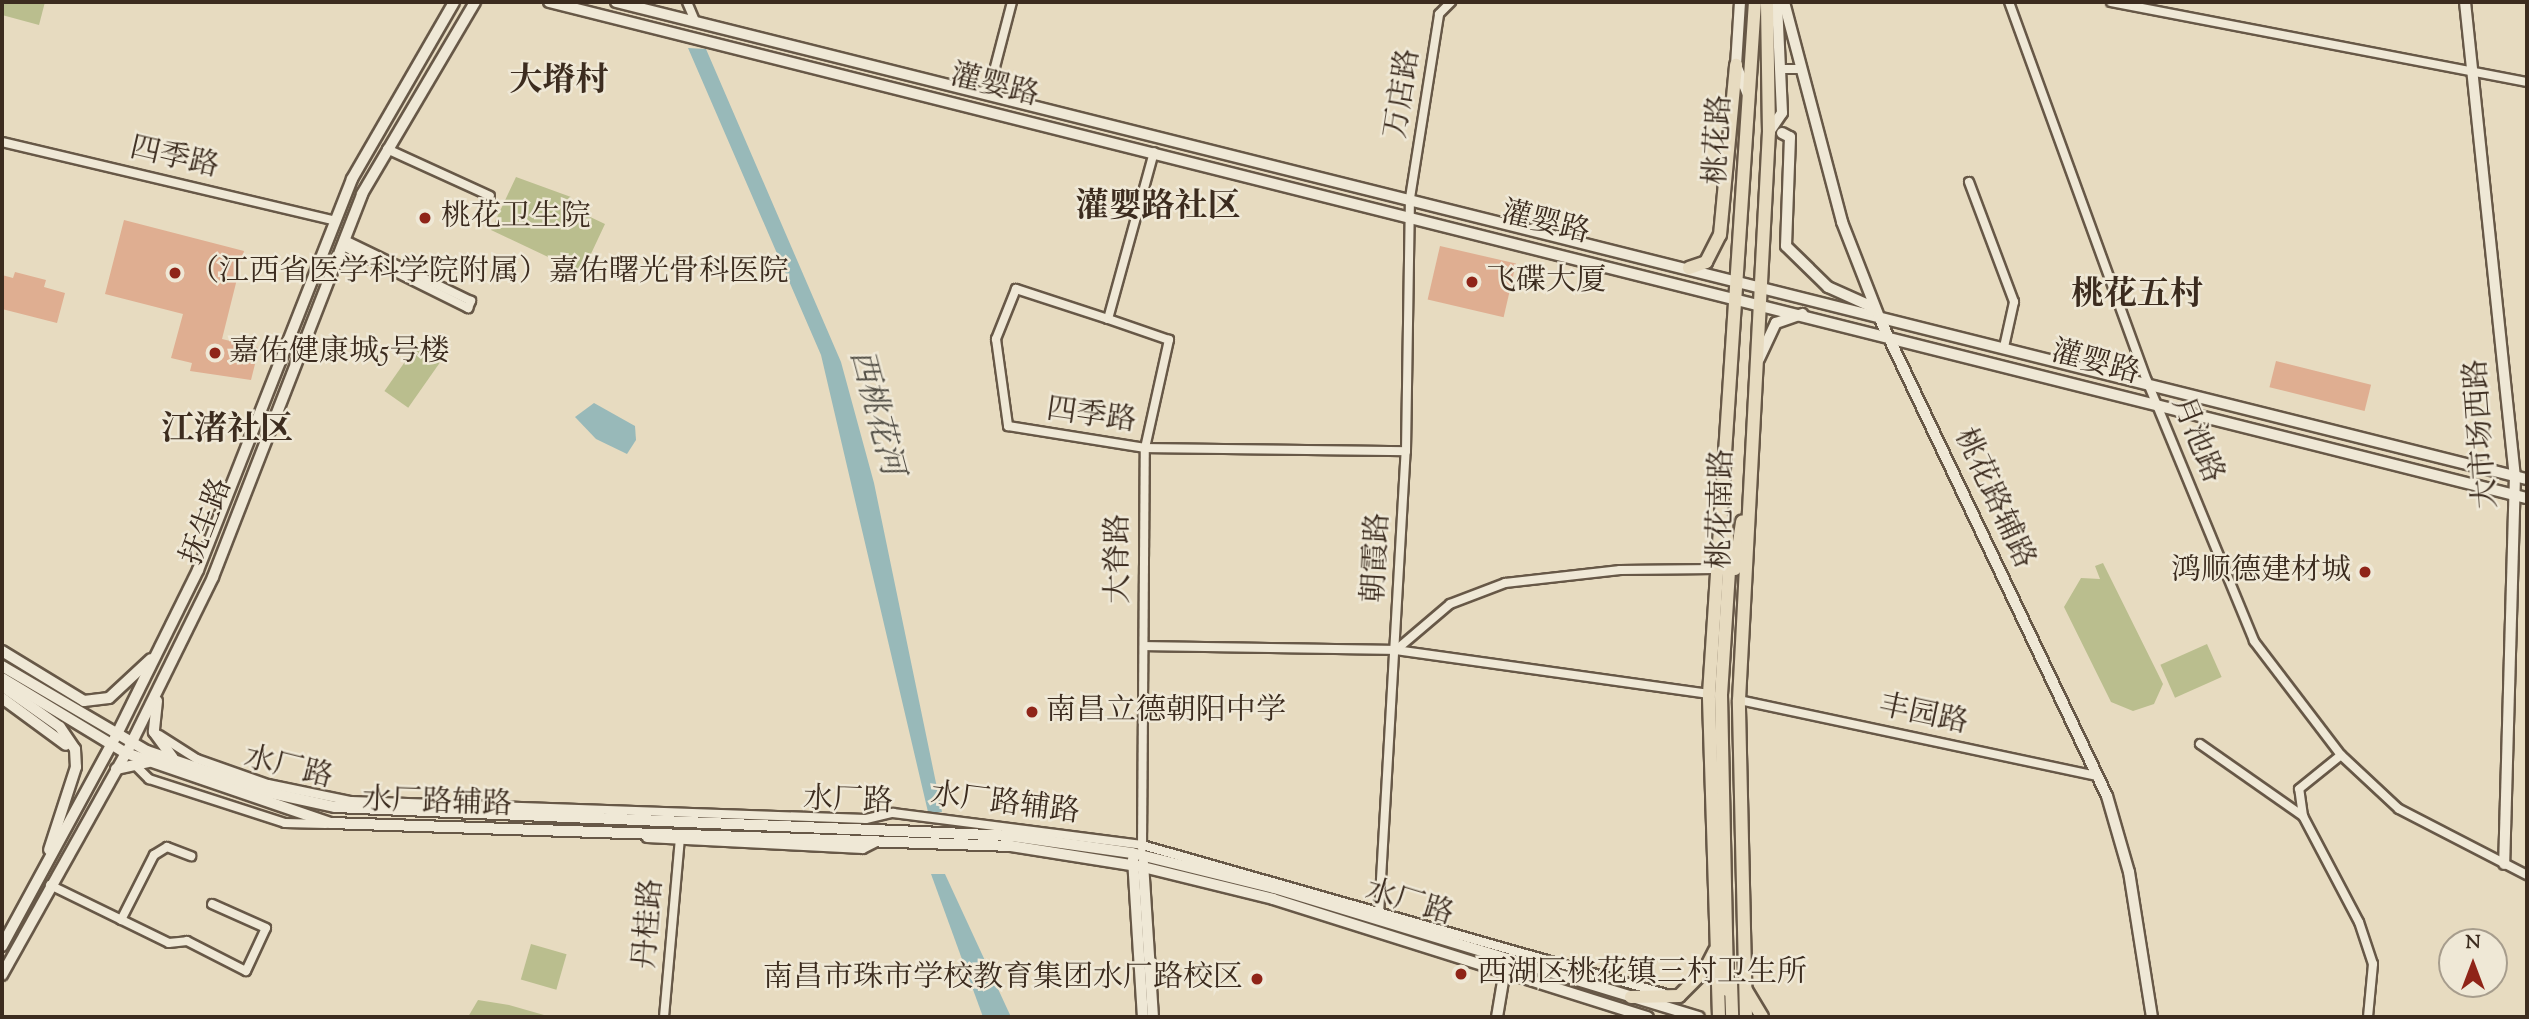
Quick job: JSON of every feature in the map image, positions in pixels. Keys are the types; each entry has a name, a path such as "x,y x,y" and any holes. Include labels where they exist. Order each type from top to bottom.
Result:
{"main road":[{"name":"抚生路","path":"2,946 114,741 158,652 254,438 352,179 454,2"},
{"name":"抚生路","path":"2,975 128,749 213,578 344,243 387,149 475,2"},
{"name":"灌婴路","path":"549,2 1759,302 2161,407 2527,498"},
{"name":"灌婴路","path":"616,2 1760,286 1877,312 2004,347 2527,479"},
{"path":"1689,268 1706,261 1720,235 1740,2"},
{"name":"桃花路","path":"1738,280 1755,2"},
{"name":"桃花南路","path":"1746,1017 1739,700 1749,571 1747,492 1769,132 1767,2"},
{"path":"1769,132 1782,113 1777,2"},
{"name":"桃花路辅路","path":"1784,2 1842,222 1877,312 2097,776 2129,873 2152,1017"},
{"name":"大市场西路","path":"2465,2 2515,475 2504,864"},
{"path":"1736,65 1749,99"},
{"path":"1782,133 1790,137 1786,246 1828,287 1877,312"},
{"name":"桃花南路","path":"1719,1017 1709,694 1715,569 1724,491 1738,280"},
{"path":"1753,378 1776,323 1806,314"},
{"path":"1724,491 1732,572"},
{"path":"1730,1017 1726,695 1732,572 1747,492"},
{"path":"2,651 84,701 115,693 158,652"},
{"name":"水厂路","path":"2,666 114,741"},
{"name":"水厂路","path":"2,678 149,762 330,824 599,832 680,838 881,840 1011,846 1139,857"},
{"path":"2,686 60,727 75,749 76,767 40,877"},
{"path":"159,688 154,732 164,751 181,764"},
{"path":"2,698 62,739 76,767"},
{"name":"水厂路","path":"128,749 335,807 984,834 1139,857 1378,920 1505,968 1648,1017"},
{"path":"116,769 149,762"},
{"name":"大脊路","path":"1139,857 1143,1017"},
{"name":"大脊路","path":"1139,857 1153,1017"},
{"path":"1631,997 1675,997 1705,970 1716,947"},
{"path":"1497,1017 1505,968"},
{"name":"水厂路","path":"1505,968 1631,997 1699,1017"},
{"path":"1745,988 1762,1017"}],"street":[{"path":"687,2 695,21"},
{"path":"988,94 1012,2"},
{"name":"万店路","path":"1410,198 1439,14 1451,2"},
{"name":"月池路","path":"2009,2 2147,381 2161,407 2254,641 2341,755 2399,808 2527,875"},
{"path":"2111,2 2527,82"},
{"path":"1780,69 1800,69"},
{"name":"四季路","path":"2,142 336,221"},
{"path":"387,149 490,196"},
{"path":"1108,318 1154,152"},
{"path":"1969,182 2014,302 2004,347"},
{"name":"朝霞路","path":"1378,920 1406,450 1410,198"},
{"path":"344,243 471,301 468,308 344,243"},
{"name":"四季路","path":"1108,318 1016,289 996,339 1008,426 1145,448 1406,450"},
{"name":"大脊路","path":"1108,318 1169,340 1145,448 1139,857"},
{"path":"1395,650 1450,604 1505,583 1620,570 1715,569"},
{"path":"1144,646 1395,650 1709,694"},
{"name":"丰园路","path":"1739,700 2097,776"},
{"name":"水厂路辅路","path":"154,732 197,759 244,776 351,801 866,819 892,813 1139,857 1505,968 1633,1017"},
{"path":"2200,744 2303,816"},
{"path":"2341,755 2298,789 2303,816 2366,943 2373,964 2368,1017"},
{"name":"水厂路辅路","path":"135,765 149,779 285,823 541,830"},
{"name":"丹桂路","path":"664,1017 680,838"},
{"path":"121,920 154,855 167,847 191,856"},
{"path":"50,885 169,943 187,941 246,971 266,928 212,904"},
{"path":"1378,920 1675,997"}],"green space":[{"path":"2,2 45,2 39,25 2,15"},
{"path":"516,177 571,197 567,206 605,224 582,273 491,230"},
{"path":"416,346 440,363 408,408 384,391"},
{"path":"2103,563 2163,684 2154,704 2133,711 2111,702 2064,607 2081,578 2100,579 2095,566"},
{"path":"2207,644 2222,677 2175,698 2160,665"},
{"path":"531,944 567,954 556,990 521,980"},
{"path":"478,1000 509,1005 551,1017 468,1017"}],"water":[{"path":"688,48 706,49 841,362 874,483 942,812 928,812 821,355"},
{"path":"594,403 635,426 636,440 627,454 596,439 575,417"},
{"path":"931,874 945,874 1011,1017 983,1017"}],"building":[{"name":"（江西省医学科学院附属）嘉佑曙光骨科医院","path":"124,220 244,251 222,339 259,348 251,380 190,371 192,363 171,358 183,314 105,294"},
{"name":"飞碟大厦","path":"1440,246 1516,264 1504,317 1428,300"},
{"path":"15,272 46,280 44,287 65,293 57,323 2,309 2,275 13,278"},
{"path":"2276,361 2371,385 2365,411 2269,387"}],"place":[{"name":"桃花卫生院","path":"425,218"},
{"name":"（江西省医学科学院附属）嘉佑曙光骨科医院","path":"175,273"},
{"name":"飞碟大厦","path":"1472,282"},
{"name":"嘉佑健康城5号楼","path":"215,353"},
{"name":"鸿顺德建材城","path":"2365,572"},
{"name":"南昌立德朝阳中学","path":"1032,712"},
{"name":"西湖区桃花镇三村卫生所","path":"1461,974"},
{"name":"南昌市珠市学校教育集团水厂路校区","path":"1257,979"}],"district":[{"name":"大塉村","path":"559,83"},
{"name":"灌婴路社区","path":"1158,209"},
{"name":"桃花五村","path":"2137,297"},
{"name":"江渚社区","path":"227,432"}],"water label":[{"name":"西桃花河","path":"875,413"}]}
